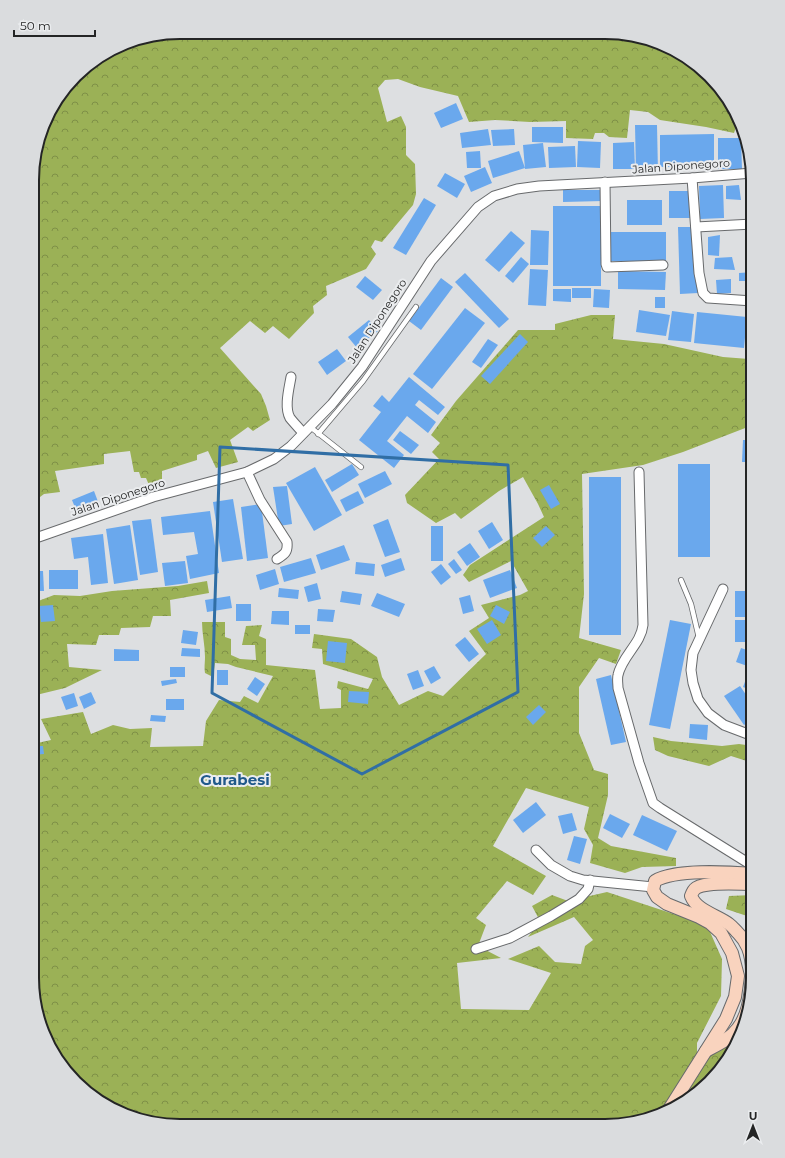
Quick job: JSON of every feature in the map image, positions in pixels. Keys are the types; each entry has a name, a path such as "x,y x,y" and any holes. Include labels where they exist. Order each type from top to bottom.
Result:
{"street":[{"name":"Jalan Diponegoro","path":"39,537 152,498 248,472 274,459 291,446 332,404 362,367 431,261 478,207 494,196 539,186 692,178 746,174"},
{"path":"692,178 699,273 703,293 708,298 746,301"},
{"path":"605,182 607,267 663,265"},
{"path":"696,227 746,224"},
{"path":"290,377 287,406 290,418 306,429"},
{"path":"248,472 260,500 287,542 288,548 286,553 277,559"},
{"path":"639,472 643,625 642,632 623,664 618,676 618,688 639,763 653,803 746,862"},
{"path":"723,589 693,653 691,670 693,683 698,699 708,713 724,725 746,733"},
{"path":"536,850 551,865 570,876 583,880 653,887"},
{"path":"675,1100 726,1019 735,997 738,976 732,953 721,933 699,917 667,904 657,898 654,894 653,887 655,881 673,874 746,874"},
{"path":"476,949 510,938 551,916 579,899 588,890 590,880"},
{"path":"746,884 720,883 700,886 694,889 690,896 692,900 700,907 730,924 740,935 746,945"},
{"path":"705,1052 731,1040"}],"lane":[{"path":"318,434 362,382 416,307"},
{"path":"306,429 318,434 361,467"},
{"path":"681,580 696,620 699,641"}],"highlighted area":[{"path":"220,447 508,465 518,692 362,774 212,693"}],"green space":[{"path":"171,39 614,39 641,44 659,50 691,68 705,80 717,94 727,110 736,128 734,133 660,120 648,112 630,110 627,138 609,137 604,133 595,133 593,139 566,138 566,121 530,122 495,120 469,122 458,96 420,87 398,79 385,80 378,88 387,122 401,116 406,127 406,155 415,164 416,194 413,205 382,242 375,240 371,247 376,254 366,269 326,286 327,295 313,306 314,313 289,339 273,326 265,333 250,321 220,348 261,394 270,420 253,431 248,427 230,440 238,462 216,468 208,451 197,455 197,460 162,471 162,483 149,485 146,478 141,478 139,472 134,472 130,451 104,454 104,464 55,471 60,492 44,494 39,498 40,162 50,126 68,94 80,80 94,68 110,58 126,50 144,44"},
{"path":"591,315 615,315 613,339 664,344 723,357 746,359 746,428 683,452 643,465 582,474 584,594 579,638 621,650 616,664 599,658 579,687 579,733 594,770 608,774 608,795 598,838 611,846 676,858 676,866 642,867 625,873 590,863 593,845 584,829 589,807 526,788 493,846 546,876 533,895 507,881 476,918 486,925 478,946 501,958 457,963 461,1009 529,1010 551,973 508,959 539,946 555,962 581,964 585,946 593,940 574,917 528,937 540,921 532,906 552,895 568,901 607,892 707,925 722,959 721,996 697,1043 697,1060 729,1043 727,1048 717,1064 705,1078 691,1090 659,1108 641,1114 614,1119 171,1119 144,1114 126,1108 110,1100 94,1090 80,1078 68,1064 50,1032 40,996 39,743 51,740 41,719 83,712 91,734 113,725 130,729 152,728 150,747 203,746 206,721 219,700 240,702 244,696 258,703 273,676 228,664 215,663 213,677 205,673 202,622 225,622 225,637 231,639 231,655 240,659 256,660 255,645 242,645 246,626 262,625 259,636 266,639 266,665 315,670 320,709 341,708 341,690 337,688 338,681 368,689 373,679 323,664 322,649 312,648 314,634 351,639 377,657 382,677 399,705 428,691 443,696 486,654 469,631 489,618 481,605 520,595 528,591 511,561 469,582 463,575 470,565 544,517 523,477 499,491 461,519 455,513 436,523 407,503 405,495 439,459 432,452 440,443 431,435 456,401 518,330 555,330 555,324"},
{"path":"207,581 209,593 170,600 171,616 153,616 150,627 121,628 119,635 99,635 96,645 67,644 69,667 102,670 65,688 39,694 39,601 54,595 80,596 112,591 178,586"},
{"path":"653,737 671,741 722,746 739,744 746,745 746,761 731,756 709,766 668,756 655,750"},
{"path":"746,895 746,916 726,909 729,896"}],"building":[{"path":"456,103 463,119 441,128 434,113"},
{"path":"635,125 657,125 658,173 636,174"},
{"path":"532,127 563,127 563,143 532,142"},
{"path":"488,129 491,145 462,148 460,133"},
{"path":"514,129 515,145 493,146 491,130"},
{"path":"714,134 714,166 660,167 660,135"},
{"path":"718,138 739,138 741,145 742,169 718,169"},
{"path":"578,141 601,142 600,168 577,167"},
{"path":"634,142 635,169 613,169 613,143"},
{"path":"543,143 546,167 525,169 523,145"},
{"path":"575,146 576,167 549,168 548,147"},
{"path":"480,151 481,168 467,168 466,152"},
{"path":"519,151 525,168 493,178 488,161"},
{"path":"485,167 492,183 471,192 464,176"},
{"path":"445,173 465,184 457,198 437,186"},
{"path":"723,185 724,218 700,219 699,186"},
{"path":"739,185 741,200 726,199 726,186"},
{"path":"563,190 603,190 603,201 563,202"},
{"path":"669,191 690,191 690,218 669,218"},
{"path":"424,198 436,205 406,255 393,248"},
{"path":"627,200 662,200 662,225 627,225"},
{"path":"553,206 601,206 601,286 553,286"},
{"path":"678,227 696,227 698,293 680,294"},
{"path":"531,230 549,231 548,265 530,265"},
{"path":"511,231 525,243 499,272 485,260"},
{"path":"608,232 666,232 666,261 608,261"},
{"path":"720,235 719,256 708,255 708,237"},
{"path":"521,257 529,264 513,283 505,276"},
{"path":"732,257 735,270 714,269 715,258"},
{"path":"530,269 548,270 546,306 528,305"},
{"path":"618,271 666,272 665,290 618,289"},
{"path":"746,272 746,281 739,281 739,273"},
{"path":"465,273 509,319 499,328 455,282"},
{"path":"365,276 382,290 373,300 356,287"},
{"path":"441,278 453,287 421,330 409,321"},
{"path":"731,279 731,293 717,294 716,280"},
{"path":"572,288 591,288 591,298 572,298"},
{"path":"553,289 571,289 571,302 553,301"},
{"path":"594,289 610,290 609,308 593,307"},
{"path":"655,297 665,297 665,308 655,308"},
{"path":"465,308 485,323 432,389 413,374"},
{"path":"639,310 670,315 666,336 636,332"},
{"path":"672,311 694,314 691,342 668,340"},
{"path":"697,312 746,317 744,348 694,343"},
{"path":"369,320 378,331 357,348 348,337"},
{"path":"520,334 528,342 490,384 481,376"},
{"path":"488,339 498,345 481,368 472,362"},
{"path":"337,349 346,361 327,375 318,362"},
{"path":"409,377 445,407 438,415 419,400 415,405 436,422 428,433 407,416 387,441 404,455 394,468 359,440 381,412 373,406 382,395 389,402"},
{"path":"400,431 419,445 411,454 393,440"},
{"path":"743,440 746,440 746,462 742,462"},
{"path":"352,464 359,475 332,492 325,480"},
{"path":"678,464 710,464 710,557 678,557"},
{"path":"315,467 342,515 314,531 286,483"},
{"path":"385,471 392,484 365,498 358,484"},
{"path":"589,477 621,477 621,635 589,635"},
{"path":"549,485 560,504 551,509 540,490"},
{"path":"287,486 292,524 279,526 273,487"},
{"path":"94,491 100,507 78,515 72,500"},
{"path":"358,491 364,503 346,512 340,500"},
{"path":"233,499 243,559 222,562 213,502"},
{"path":"261,504 268,558 247,561 241,507"},
{"path":"210,511 219,573 190,579 186,556 198,554 194,532 163,535 161,517"},
{"path":"151,519 158,572 140,575 132,521"},
{"path":"388,519 400,552 385,557 373,525"},
{"path":"492,522 503,540 489,549 478,531"},
{"path":"130,525 138,580 114,584 106,529"},
{"path":"431,526 443,526 443,561 431,561"},
{"path":"546,526 555,535 542,547 533,538"},
{"path":"103,534 108,583 91,585 88,557 74,559 71,538"},
{"path":"470,543 480,557 467,566 457,552"},
{"path":"344,545 350,560 321,570 316,555"},
{"path":"311,558 316,573 284,582 280,567"},
{"path":"401,558 405,570 385,577 381,565"},
{"path":"454,559 462,570 456,574 448,564"},
{"path":"185,561 188,583 165,586 162,563"},
{"path":"356,562 375,564 374,576 355,574"},
{"path":"441,564 451,577 441,585 431,572"},
{"path":"275,569 279,584 260,590 256,575"},
{"path":"49,570 78,570 78,589 49,589"},
{"path":"510,570 517,588 490,598 483,580"},
{"path":"39,571 43,571 44,591 39,591"},
{"path":"317,583 321,599 308,602 304,587"},
{"path":"279,588 299,590 298,599 278,597"},
{"path":"342,591 362,594 360,605 340,602"},
{"path":"735,591 746,591 746,617 735,617"},
{"path":"377,593 405,604 399,617 371,606"},
{"path":"470,595 474,611 463,614 459,598"},
{"path":"230,596 232,608 207,612 205,600"},
{"path":"236,604 251,604 251,621 236,621"},
{"path":"53,605 55,621 41,622 39,606"},
{"path":"496,605 510,612 504,624 490,616"},
{"path":"318,609 335,610 333,622 317,621"},
{"path":"272,611 289,611 289,625 271,624"},
{"path":"492,620 501,635 487,644 477,629"},
{"path":"670,620 691,624 670,729 649,725"},
{"path":"735,620 746,620 746,642 735,642"},
{"path":"295,625 310,625 310,634 295,634"},
{"path":"183,630 198,632 196,645 181,643"},
{"path":"465,637 479,654 469,662 455,645"},
{"path":"328,641 347,643 345,663 326,661"},
{"path":"182,648 200,649 200,657 181,656"},
{"path":"741,648 746,650 746,666 736,662"},
{"path":"114,649 139,650 139,661 114,661"},
{"path":"434,666 441,678 431,684 424,671"},
{"path":"170,667 185,667 185,677 170,677"},
{"path":"217,670 228,670 228,685 217,685"},
{"path":"418,670 424,686 413,690 407,674"},
{"path":"611,675 626,742 611,745 596,679"},
{"path":"255,677 265,684 257,696 247,689"},
{"path":"176,679 177,683 162,686 161,681"},
{"path":"746,679 746,688 743,687"},
{"path":"740,686 746,695 746,724 744,725 724,696"},
{"path":"349,691 369,692 368,704 348,702"},
{"path":"91,692 96,703 84,709 79,697"},
{"path":"74,693 78,706 66,710 61,697"},
{"path":"166,699 184,699 184,710 166,710"},
{"path":"539,705 546,712 533,725 526,717"},
{"path":"151,715 166,716 165,722 150,721"},
{"path":"690,724 708,725 707,740 689,738"},
{"path":"39,746 43,746 44,754 39,754"},
{"path":"536,802 546,815 523,833 513,820"},
{"path":"572,813 577,830 563,834 558,816"},
{"path":"610,814 630,824 622,838 603,828"},
{"path":"642,815 677,831 667,851 633,835"},
{"path":"574,836 587,839 580,864 567,860"}],"district":[{"name":"Gurabesi","path":"235,779"}]}
